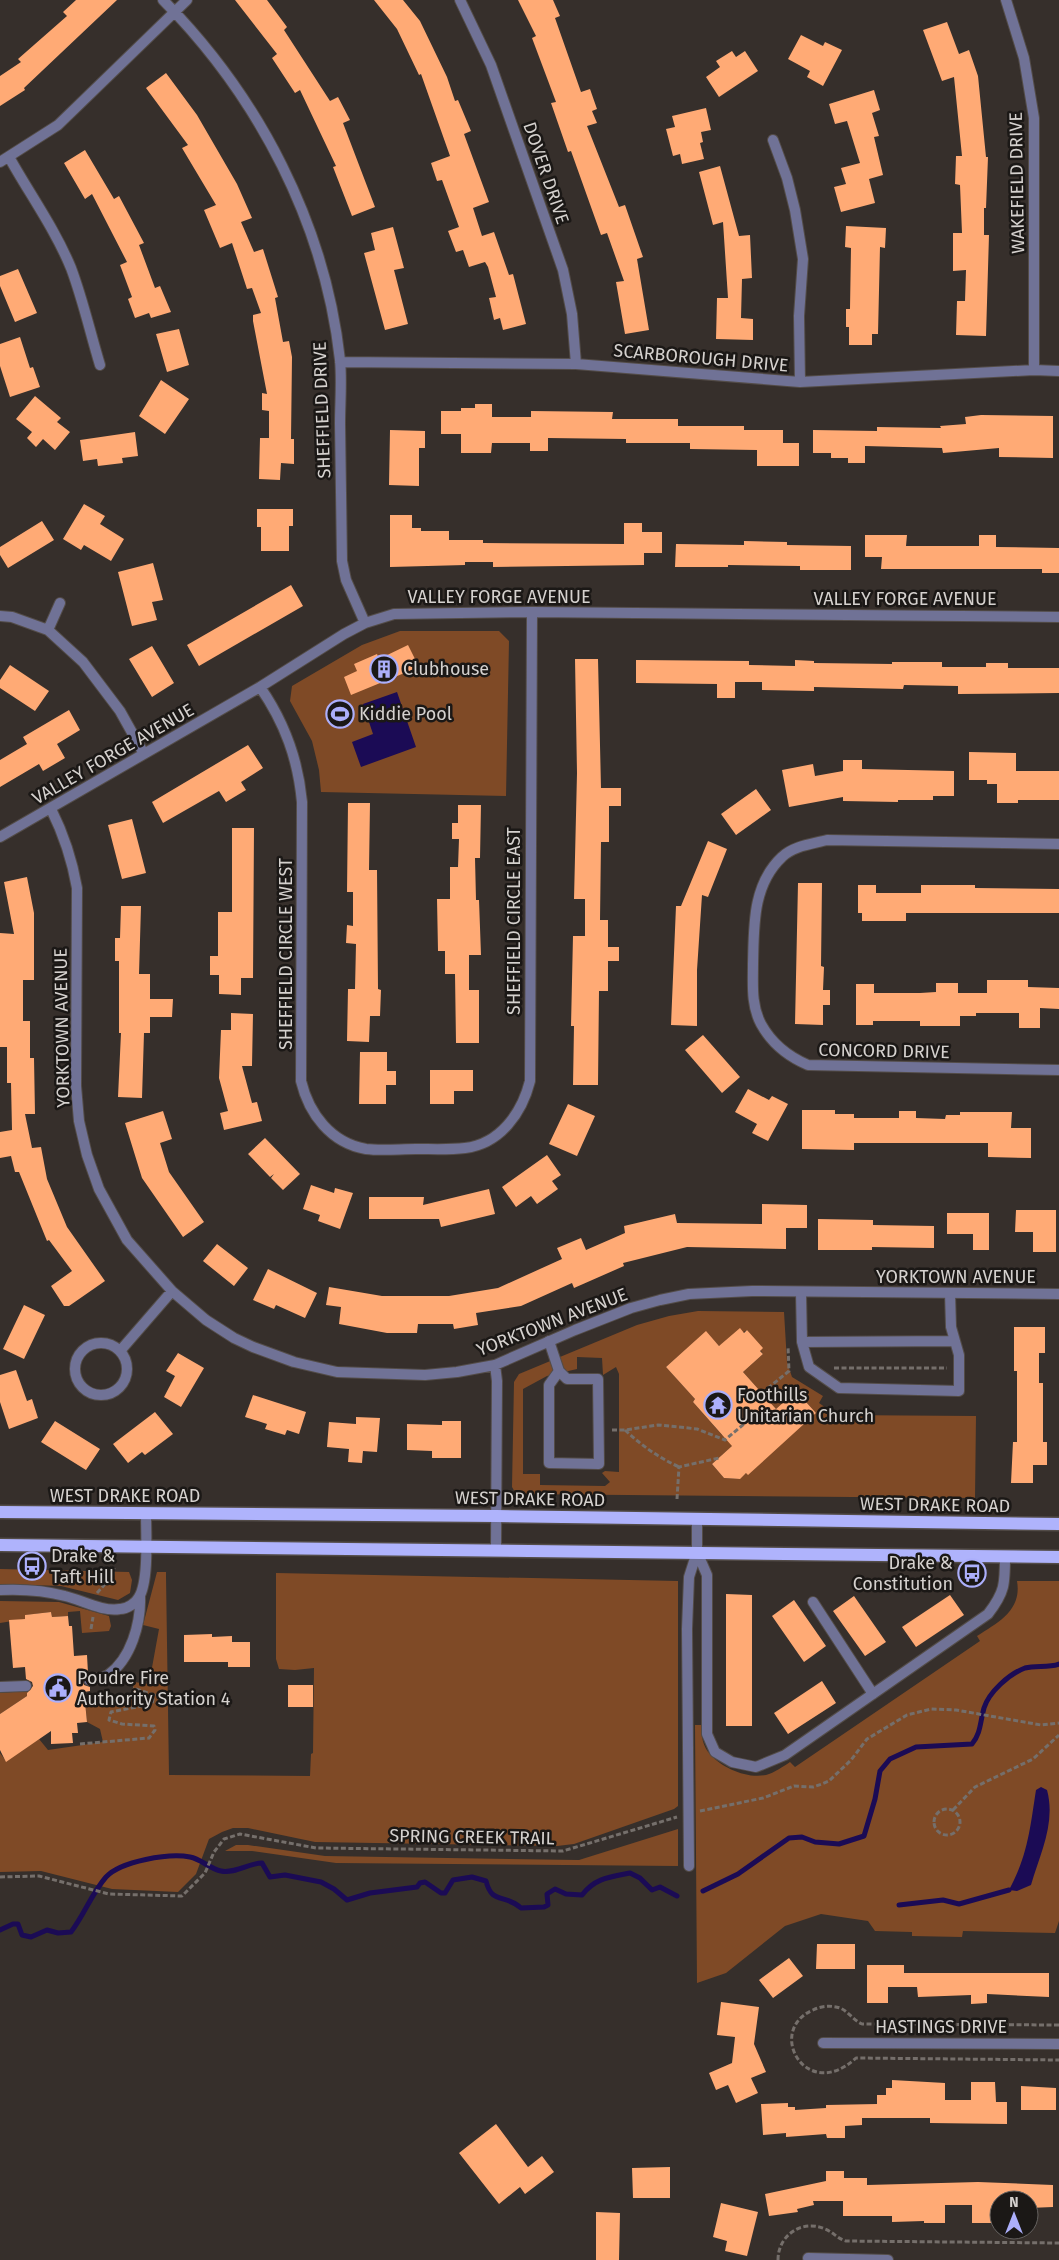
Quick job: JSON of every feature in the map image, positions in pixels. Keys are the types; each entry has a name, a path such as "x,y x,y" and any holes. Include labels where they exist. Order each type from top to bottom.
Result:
{"main road":[{"name":"WEST DRAKE ROAD","path":"0,1512 496,1516 1059,1524"},
{"path":"0,1545 496,1549 1059,1557"}],"street":[{"name":"SHEFFIELD DRIVE","path":"164,0 241,96 268,138 291,183 320,258 332,307 340,362 342,561 346,580 365,622"},
{"path":"100,365 83,301 70,266 53,233 4,159 58,125 187,0"},
{"name":"DOVER DRIVE","path":"460,0 491,65 563,270 572,314 576,364"},
{"name":"WAKEFIELD DRIVE","path":"1006,0 1024,58 1034,118 1034,370"},
{"path":"773,140 787,178 795,210 803,259 800,316 800,382"},
{"name":"SCARBOROUGH DRIVE","path":"340,362 576,364 800,382 1034,370 1059,372"},
{"path":"48,630 60,603"},
{"name":"VALLEY FORGE AVENUE","path":"0,837 260,688 365,622 394,614 532,612 1059,617"},
{"name":"SHEFFIELD CIRCLE EAST","path":"416,1149 466,1148 483,1143 498,1135 520,1110 530,1081 532,612"},
{"path":"0,616 12,617 48,630 83,662 120,711 144,754"},
{"name":"SHEFFIELD CIRCLE WEST","path":"260,688 284,727 293,749 300,778 302,802 301,1081 305,1095 312,1111 322,1124 335,1136 350,1144 367,1149 416,1149"},
{"name":"YORKTOWN AVENUE","path":"51,809 63,832 72,859 77,888 76,1086 79,1121 87,1155 99,1189 127,1240 172,1291 206,1320 234,1338 294,1362 336,1372 425,1375 457,1372 495,1365 615,1314 660,1300 689,1294 718,1292 1059,1294"},
{"name":"CONCORD DRIVE","path":"1059,844 827,840 795,849 782,856 770,870 757,902 754,921 753,991 753,1000 760,1022 768,1036 792,1058 808,1065 830,1067 1059,1070"},
{"path":"120,1351 172,1291"},
{"path":"801,1293 802,1342 809,1367 839,1388 959,1391 959,1355 951,1327 950,1293"},
{"path":"549,1341 559,1371 567,1379 598,1379 599,1464 548,1464 549,1385 559,1371"},
{"path":"802,1342 955,1341"},
{"path":"95,1344 113,1346 120,1351 125,1358 127,1374 119,1389 104,1396 95,1395 81,1386 75,1370 80,1353 95,1344"},
{"path":"495,1365 496,1549"},
{"path":"89,1680 107,1676 121,1663 136,1632 145,1571 146,1513"},
{"path":"689,1866 687,1629 689,1577 696,1552 697,1519"},
{"path":"696,1552 707,1576 707,1734 715,1752 732,1762 756,1767 785,1755 988,1614 1002,1596 1005,1578 1005,1556"},
{"path":"0,1590 40,1591 63,1595 102,1608 120,1610 130,1606 140,1597"},
{"path":"813,1602 873,1694"},
{"path":"0,1687 26,1686"},
{"name":"HASTINGS DRIVE","path":"823,2043 1059,2044"},
{"path":"808,2258 888,2260"}],"path":[{"path":"762,1392 789,1371 788,1338"},
{"path":"832,1368 948,1368"},
{"path":"598,1429 625,1430 658,1425 697,1429 725,1440 751,1418"},
{"path":"625,1430 642,1446 659,1458 679,1467 719,1458"},
{"path":"677,1499 679,1467"},
{"path":"98,1592 113,1575 114,1568"},
{"path":"80,1744 149,1738 155,1730 154,1726 122,1724 109,1720 111,1712 152,1704 154,1696 133,1688"},
{"name":"SPRING CREEK TRAIL","path":"0,1877 39,1876 109,1894 182,1896 205,1873 214,1852 224,1839 240,1834 316,1848 564,1852 690,1813 763,1798 794,1786 822,1784 829,1781 850,1760 866,1739 907,1715 931,1709 956,1710 1041,1725 1059,1722"},
{"path":"953,1810 975,1786 1033,1759 1059,1735"},
{"path":"945,1808 953,1810 960,1816 960,1825 955,1833 942,1834 936,1828 935,1816 945,1808"},
{"path":"778,2260 782,2240 789,2233 809,2225 827,2230 840,2240 846,2241 1059,2243"}],"shaded area":[{"path":"400,631 499,631 509,641 506,796 321,792 319,770 312,741 290,701 292,686 362,645"},
{"path":"397,692 416,747 361,767 352,742 373,734 363,704"},
{"name":"Kiddie Pool","path":"340,704 348,707 351,715 348,723 340,726 332,723 329,715 332,707"},
{"path":"698,1311 784,1312 787,1362 792,1377 823,1396 819,1403 836,1415 976,1416 975,1498 516,1494 512,1487 514,1382 519,1374 637,1325 669,1316","holes":["747,1330 763,1354 743,1372 776,1409 796,1391 816,1413 739,1479 724,1478 712,1464 739,1440 722,1435 693,1402 695,1399 666,1367 706,1332 719,1346","577,1357 602,1358 603,1375 616,1367 619,1374 619,1472 605,1471 602,1473 610,1482 605,1486 540,1485 540,1474 523,1474 523,1389 547,1376 577,1369"]},
{"path":"0,1569 129,1572 132,1580 130,1593 118,1600 61,1586 0,1584"},
{"path":"157,1572 166,1572 169,1775 310,1776 311,1754 313,1753 314,1668 279,1669 276,1659 276,1573 678,1581 678,1806 574,1844 557,1846 315,1842 248,1828 233,1828 209,1839 196,1874 178,1892 112,1889 41,1871 0,1872 0,1753 6,1761 39,1739 48,1750 103,1742 100,1729 87,1722 85,1701 131,1698 134,1682 149,1684 159,1629 143,1625"},
{"path":"1017,1581 1059,1581 1059,1921 1055,1933 963,1931 962,1937 912,1936 912,1932 875,1931 868,1921 821,1914 785,1926 726,1973 697,1983 695,1725 701,1725 703,1741 710,1754 721,1764 735,1771 759,1776 772,1773 790,1762 795,1767 980,1641 977,1636 1001,1620 1012,1607 1018,1591"},
{"path":"0,1601 59,1602 109,1616 111,1626 109,1631 82,1633 80,1611 68,1612 68,1616 52,1617 51,1612 26,1615 25,1619 0,1623"},
{"path":"27,1691 27,1696 0,1714 0,1693"},
{"path":"1041,1787 1047,1790 1049,1802 1050,1814 1046,1838 1031,1885 1017,1891 1009,1890 1024,1853 1036,1790"},
{"path":"678,1829 678,1866 336,1863 252,1851 225,1851 236,1845 248,1845 325,1856 579,1860"}],"building":[{"path":"76,0 117,0 24,88 25,90 0,106 0,76 21,62 18,59 67,16 63,12"},
{"path":"235,0 267,0 287,27 284,30 330,101 338,97 350,120 343,123 375,207 352,216 333,167 336,166 300,90 295,93 272,58 277,54"},
{"path":"374,0 403,0 420,21 447,77 455,101 458,100 471,131 464,134 489,202 473,208 482,236 494,232 509,275 513,274 526,324 503,330 500,318 494,320 489,298 496,297 485,262 469,267 463,250 456,252 448,231 459,227 442,180 437,181 431,163 450,156 421,74 419,75 397,29"},
{"path":"518,0 553,0 560,16 555,18 581,92 590,89 597,109 592,111 597,123 587,126 619,207 625,205 643,257 637,259 649,330 625,334 616,282 624,281 607,233 601,235 571,151 568,152 551,103 556,102 532,38 536,36"},
{"path":"947,22 959,54 969,50 978,76 986,157 988,157 986,208 984,208 984,235 989,235 986,336 956,335 957,301 965,301 966,270 953,271 953,233 962,233 960,185 955,184 956,156 962,156 954,77 942,81 923,30"},
{"path":"801,35 823,46 825,42 842,50 823,86 807,77 810,71 788,59"},
{"path":"732,51 736,57 745,51 758,71 719,97 706,77 720,67 716,61"},
{"path":"166,73 197,115 237,184 252,218 241,222 254,252 263,249 278,297 275,298 283,342 289,341 292,357 291,439 294,439 294,464 281,463 280,480 259,479 260,438 269,438 269,411 262,410 262,393 267,394 253,321 253,315 261,313 252,288 247,289 232,243 220,248 204,210 216,205 182,148 188,145 146,88"},
{"path":"874,90 880,110 872,113 879,136 874,137 883,175 869,179 875,203 841,212 834,187 846,184 841,168 860,163 847,121 835,124 829,104"},
{"path":"706,108 711,130 701,132 703,142 700,143 704,159 682,164 680,154 673,156 666,129 675,127 672,116"},
{"path":"85,150 114,199 119,196 144,243 139,245 155,288 160,286 171,312 151,318 149,313 135,318 128,299 132,297 120,265 127,262 92,194 85,199 64,163"},
{"path":"720,166 739,236 750,235 752,278 742,279 741,318 753,319 753,340 716,339 717,298 728,298 723,222 713,225 699,172"},
{"path":"846,226 886,228 885,248 880,247 878,334 872,334 872,345 849,345 846,309 850,309 851,248 845,247"},
{"path":"393,227 404,268 394,270 408,324 385,330 364,253 375,250 371,233"},
{"path":"18,269 37,313 15,322 0,286 0,276"},
{"path":"179,329 189,365 167,372 156,334"},
{"path":"20,337 30,368 33,367 40,387 10,397 0,366 0,344"},
{"path":"161,380 189,399 165,434 139,416"},
{"path":"35,396 61,418 57,422 70,432 55,450 43,439 36,447 27,438 32,432 16,419"},
{"path":"475,404 492,404 492,417 531,417 531,411 613,412 612,419 678,419 678,426 744,426 744,430 783,430 783,443 799,443 799,466 757,466 757,450 690,449 690,443 626,443 626,439 548,438 548,451 530,451 530,443 492,443 491,453 461,453 461,434 441,434 441,411 461,411 461,408 475,408"},
{"path":"981,415 1053,416 1053,458 999,457 999,448 943,453 942,448 865,446 865,463 848,463 848,458 831,458 831,453 813,453 813,430 877,431 877,427 941,428 940,426 966,424 965,417"},
{"path":"390,430 425,431 425,448 419,448 419,486 389,485"},
{"path":"135,432 138,456 122,458 123,463 98,466 97,459 83,461 80,440"},
{"path":"84,504 105,516 100,524 124,539 111,561 84,545 81,550 63,539"},
{"path":"257,509 293,509 293,526 289,526 289,551 261,551 261,527 257,527"},
{"path":"390,515 412,515 412,528 421,528 421,531 449,531 449,540 483,540 483,543 624,544 624,523 642,523 642,532 662,532 662,553 644,553 644,565 493,567 493,562 465,562 465,565 390,567"},
{"path":"42,521 54,540 8,568 0,555 0,547"},
{"path":"865,535 907,535 906,546 979,546 979,535 996,535 996,547 1059,548 1059,573 1042,573 1042,569 881,569 882,557 865,557"},
{"path":"744,541 787,542 787,545 851,546 851,570 800,570 800,566 728,565 728,567 675,567 676,544 744,545"},
{"path":"153,563 163,600 152,602 157,620 132,626 118,572"},
{"path":"291,585 303,606 199,666 187,645"},
{"name":"Clubhouse","path":"408,645 419,667 351,695 344,677 357,671 354,664 377,654 379,659"},
{"path":"152,646 174,683 152,697 129,659"},
{"path":"575,659 598,659 601,788 621,788 621,806 609,806 609,842 601,842 600,920 608,920 608,947 619,947 619,961 608,961 608,991 599,991 598,1085 573,1085 574,1026 571,1026 573,936 585,936 585,899 574,899 577,773"},
{"path":"636,660 749,661 749,665 795,666 795,660 814,661 814,663 892,664 892,662 942,662 942,667 986,667 986,663 1008,663 1008,668 1059,668 1059,693 958,694 958,686 904,685 903,689 814,687 814,691 762,690 762,682 735,682 735,698 717,698 717,684 636,683"},
{"path":"10,665 49,691 35,711 0,688 0,680"},
{"path":"69,710 80,730 57,744 65,758 43,771 39,764 0,787 0,760 27,744 23,737"},
{"path":"248,745 263,768 241,782 246,790 226,802 219,791 163,823 152,802"},
{"path":"969,752 1016,753 1016,771 1059,771 1059,800 1018,800 1018,803 997,803 997,784 987,784 987,780 969,780"},
{"path":"843,760 862,760 862,769 954,771 954,796 933,796 933,800 898,800 898,802 843,801 843,797 789,807 782,770 813,764 815,776 843,771"},
{"path":"756,789 771,810 736,835 721,814"},
{"path":"348,803 370,803 369,870 377,870 378,989 381,990 380,1016 370,1016 369,1042 347,1041 348,989 355,989 356,944 346,943 347,925 353,926 353,892 347,892"},
{"path":"458,805 481,805 480,858 475,858 476,900 479,900 481,955 469,955 469,990 479,990 479,1043 456,1043 455,974 445,974 445,951 438,951 437,899 450,899 450,867 458,867 459,839 452,839 452,823 458,823"},
{"path":"132,819 146,873 122,879 108,825"},
{"path":"232,828 254,828 253,978 241,978 241,995 219,994 219,975 210,975 210,956 218,956 218,912 232,912"},
{"path":"708,841 727,849 708,897 702,895 697,970 697,1026 671,1025 676,906 681,906"},
{"path":"27,877 34,913 34,980 23,980 23,1021 30,1021 30,1058 34,1058 35,1114 25,1114 32,1148 41,1147 47,1179 67,1227 105,1281 69,1306 64,1306 51,1286 72,1271 49,1240 47,1241 19,1172 15,1172 11,1156 0,1158 0,1132 12,1130 11,1083 7,1083 7,1047 0,1047 0,933 14,934 4,882"},
{"path":"798,883 822,883 821,966 824,967 823,990 830,990 830,1005 823,1005 823,1025 795,1024"},
{"path":"858,885 876,885 876,893 921,893 921,885 975,885 975,888 1059,889 1059,913 906,913 906,921 862,921 862,913 858,913"},
{"path":"121,906 141,906 139,974 150,974 150,999 173,999 172,1017 150,1017 150,1033 144,1033 142,1098 118,1097 121,1033 119,1033 119,961 115,961 115,938 120,938"},
{"path":"987,980 1028,980 1028,987 1059,988 1059,1009 1040,1008 1040,1028 1019,1028 1019,1013 976,1013 976,1016 960,1016 960,1026 920,1026 920,1021 873,1021 873,1025 856,1025 856,984 874,984 874,993 920,993 936,992 936,983 958,983 958,993 987,993"},
{"path":"231,1013 253,1014 252,1066 242,1066 252,1103 257,1102 262,1121 224,1130 220,1113 228,1111 219,1078 221,1030 231,1030"},
{"path":"703,1035 740,1077 722,1093 685,1050"},
{"path":"360,1052 387,1052 387,1071 396,1071 396,1085 386,1085 386,1104 359,1104"},
{"path":"430,1070 473,1070 473,1091 454,1091 454,1104 430,1104"},
{"path":"748,1089 769,1100 772,1096 788,1104 768,1141 752,1133 757,1124 735,1112"},
{"path":"568,1104 595,1116 577,1156 549,1144"},
{"path":"802,1110 835,1110 835,1114 854,1114 854,1118 899,1118 899,1111 916,1111 916,1118 945,1119 946,1115 960,1115 960,1112 1012,1112 1011,1128 1031,1128 1031,1158 988,1157 988,1143 854,1143 854,1150 802,1149"},
{"path":"163,1111 172,1139 160,1143 169,1172 204,1222 183,1237 142,1178 125,1123"},
{"path":"265,1138 300,1174 283,1190 271,1178 274,1174 270,1177 248,1154"},
{"path":"547,1155 561,1175 552,1181 558,1189 537,1204 531,1196 516,1207 502,1187"},
{"path":"311,1185 334,1193 335,1188 353,1193 340,1229 318,1221 320,1215 303,1209"},
{"path":"489,1189 495,1214 441,1227 439,1219 369,1219 369,1197 424,1197 423,1205"},
{"path":"762,1204 807,1205 807,1228 786,1228 786,1249 687,1247 623,1263 624,1266 574,1288 572,1283 521,1306 476,1313 478,1325 454,1329 453,1324 418,1324 417,1333 387,1333 339,1324 341,1307 326,1305 329,1287 382,1296 449,1296 498,1288 562,1259 557,1248 581,1238 586,1250 625,1233 624,1226 675,1214 677,1223 762,1224"},
{"path":"1016,1210 1056,1210 1056,1252 1033,1252 1033,1232 1015,1232"},
{"path":"947,1213 989,1213 989,1250 973,1250 973,1234 947,1234"},
{"path":"818,1219 873,1220 873,1225 934,1226 934,1248 872,1247 872,1250 818,1250"},
{"path":"217,1244 248,1268 234,1286 203,1261"},
{"path":"268,1269 317,1293 305,1318 276,1305 274,1309 253,1300"},
{"path":"24,1305 45,1315 24,1359 3,1349"},
{"path":"1014,1327 1045,1327 1045,1353 1039,1353 1039,1383 1043,1383 1043,1442 1047,1442 1047,1465 1033,1465 1033,1483 1011,1483 1013,1442 1017,1442 1017,1371 1014,1371"},
{"name":"Foothills Unitarian Church","path":"740,1328 744,1333 747,1330 763,1348 760,1351 763,1354 743,1372 776,1409 796,1391 816,1413 748,1475 746,1473 740,1479 724,1478 712,1464 732,1446 693,1402 695,1399 666,1367 706,1331 719,1346"},
{"path":"178,1353 204,1368 181,1407 164,1397 175,1376 166,1371"},
{"path":"16,1370 27,1401 32,1399 38,1418 9,1429 0,1402 0,1375"},
{"path":"253,1395 306,1412 299,1434 287,1430 285,1435 265,1429 267,1424 245,1417"},
{"path":"155,1412 173,1434 145,1455 142,1452 128,1463 113,1444"},
{"path":"356,1417 380,1418 377,1452 363,1451 362,1463 348,1462 349,1449 327,1447 329,1422 356,1424"},
{"path":"55,1421 100,1449 86,1470 41,1442"},
{"path":"442,1421 461,1421 461,1458 432,1458 432,1451 407,1450 407,1424 442,1425"},
{"path":"726,1594 752,1595 752,1726 726,1726"},
{"path":"950,1595 964,1615 916,1647 902,1627"},
{"path":"854,1596 886,1642 865,1656 833,1611"},
{"path":"794,1600 826,1646 804,1662 772,1616"},
{"name":"Poudre Fire Authority Station 4","path":"51,1612 52,1617 68,1616 69,1626 72,1626 74,1656 87,1655 88,1673 84,1675 82,1681 84,1685 90,1687 90,1691 84,1692 87,1722 77,1723 78,1733 72,1733 73,1743 51,1744 51,1731 6,1762 0,1750 0,1714 27,1696 27,1693 33,1686 32,1682 26,1679 25,1667 13,1668 9,1620 25,1619 25,1615"},
{"path":"212,1634 212,1637 232,1636 232,1642 250,1642 250,1667 228,1667 228,1662 184,1662 184,1635"},
{"path":"822,1681 836,1703 788,1734 774,1713"},
{"path":"288,1685 313,1685 313,1707 288,1707"},
{"path":"817,1944 855,1944 855,1969 816,1969"},
{"path":"789,1958 803,1976 773,1998 759,1980"},
{"path":"867,1965 904,1965 904,1973 1049,1973 1049,1997 987,1994 987,2003 971,2004 971,1995 918,1997 917,1987 888,1987 888,2003 867,2003"},
{"path":"721,2002 759,2007 754,2044 766,2072 751,2078 758,2093 736,2103 728,2085 716,2090 709,2073 732,2063 735,2037 717,2035"},
{"path":"892,2080 945,2083 945,2100 971,2100 971,2082 995,2082 996,2102 1007,2102 1007,2124 930,2123 930,2118 862,2118 862,2125 845,2126 845,2138 827,2138 826,2134 786,2137 786,2133 763,2135 761,2104 788,2103 788,2107 795,2107 795,2110 826,2108 826,2105 877,2104 877,2095 886,2095 886,2088 892,2088"},
{"path":"1021,2086 1056,2088 1056,2110 1021,2110"},
{"path":"496,2124 528,2167 542,2156 554,2172 525,2194 520,2187 499,2204 459,2153"},
{"path":"670,2167 670,2198 633,2198 632,2168"},
{"path":"826,2171 844,2171 844,2178 867,2178 867,2185 978,2182 1053,2185 1053,2207 1039,2208 1039,2190 989,2190 989,2223 972,2223 972,2205 945,2205 945,2223 924,2223 924,2221 892,2222 892,2216 843,2216 843,2201 813,2201 814,2205 797,2209 798,2212 769,2216 765,2194 826,2181"},
{"path":"721,2203 758,2212 747,2256 725,2251 727,2241 713,2237"},
{"path":"596,2212 620,2213 619,2260 596,2260"}],"waterway":[{"path":"703,1891 738,1874 789,1838 802,1837 815,1842 839,1844 864,1836 875,1799 880,1771 890,1759 916,1747 972,1744 979,1731 984,1708 990,1696 1000,1684 1025,1668 1059,1664"},
{"path":"0,1930 13,1924 18,1924 22,1935 31,1937 47,1930 58,1933 71,1932 101,1883 113,1871 134,1863 170,1856 194,1858 217,1870 226,1872 262,1863 270,1877 285,1875 321,1882 334,1889 347,1900 370,1893 417,1887 420,1883 425,1882 441,1893 445,1893 453,1880 472,1877 486,1881 495,1896 521,1908 544,1907 548,1905 547,1894 555,1889 566,1894 582,1895 587,1889 598,1882 609,1877 630,1873 640,1878 652,1890 660,1887 677,1896"},
{"path":"899,1905 943,1900 959,1904 1009,1890"}],"place":[{"name":"Clubhouse","path":"384,669"},
{"name":"Kiddie Pool","path":"340,714"},
{"name":"Foothills Unitarian Church","path":"718,1405"},
{"name":"Drake & Taft Hill","path":"32,1566"},
{"name":"Drake & Constitution","path":"972,1573"},
{"name":"Poudre Fire Authority Station 4","path":"58,1688"}]}
